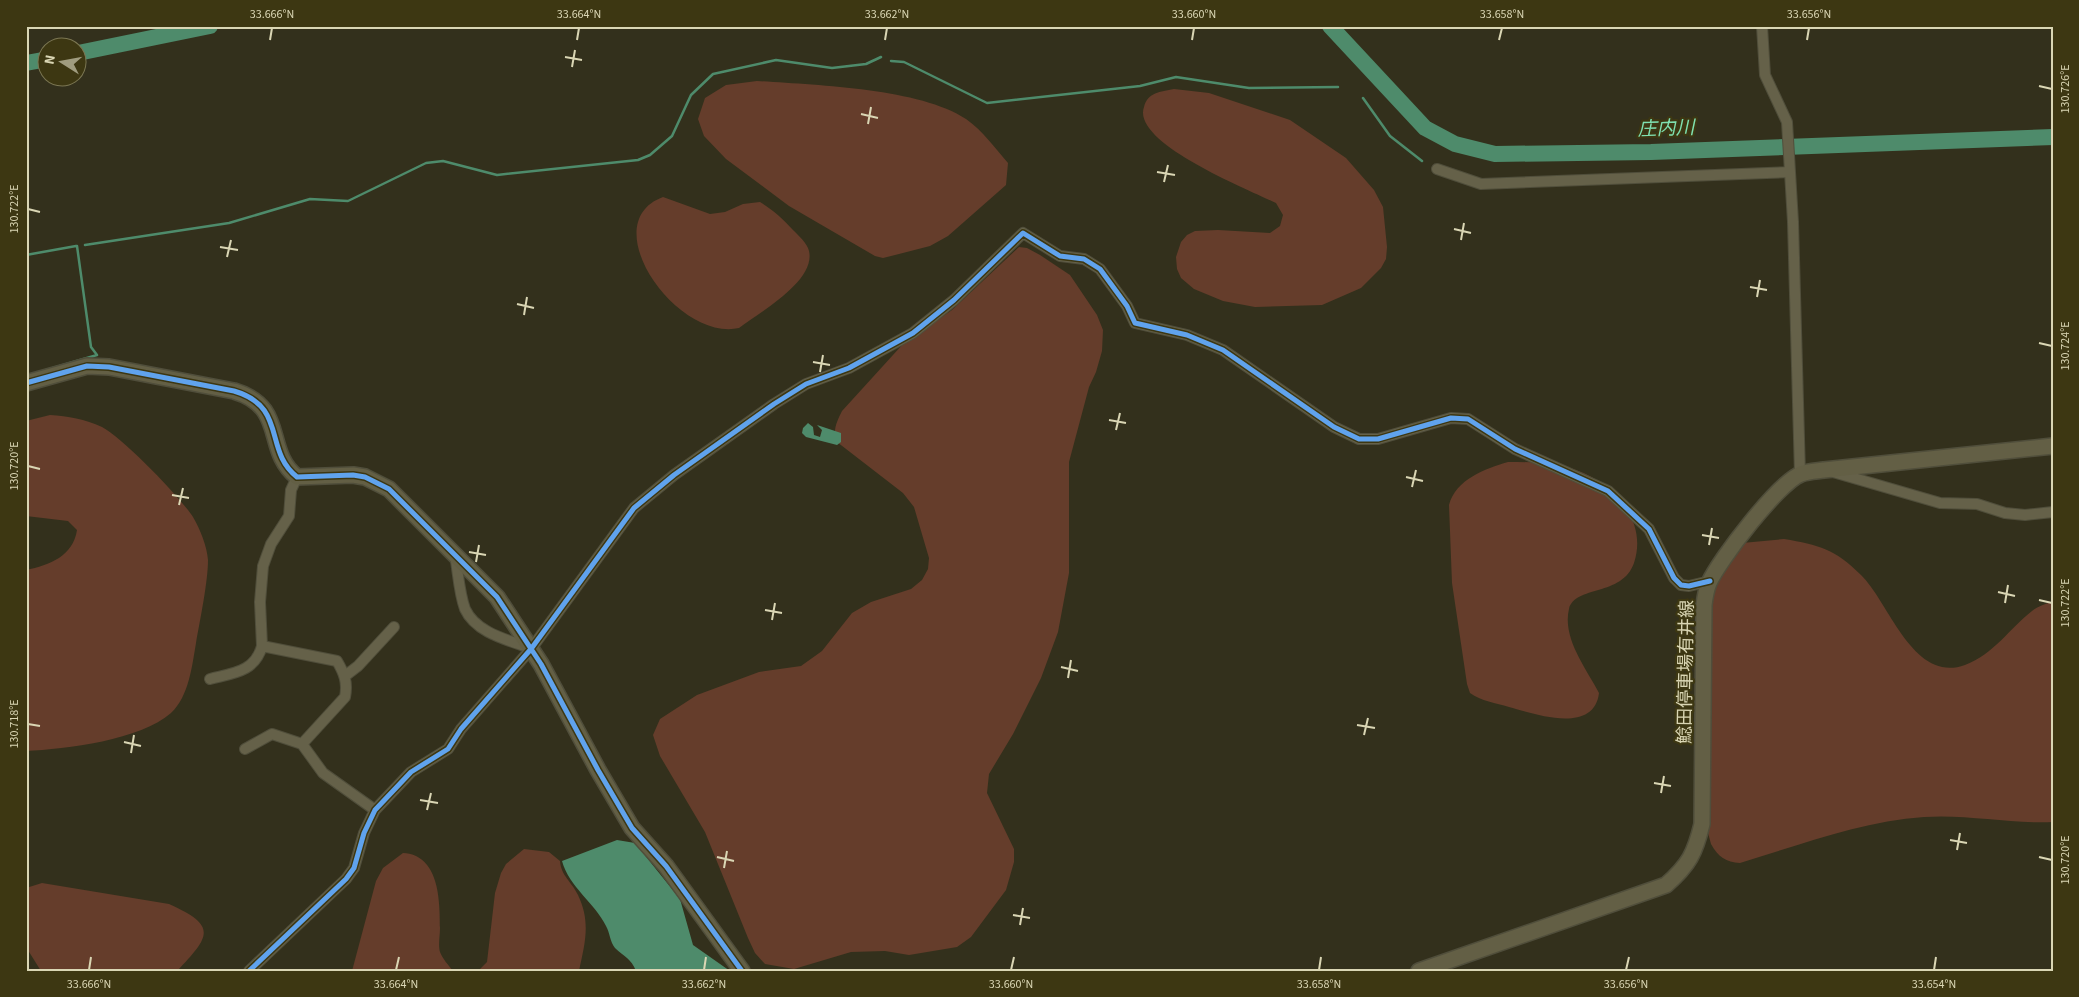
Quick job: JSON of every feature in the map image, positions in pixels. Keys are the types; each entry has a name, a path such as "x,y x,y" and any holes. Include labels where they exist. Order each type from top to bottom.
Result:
{"street":[{"path":"1762,26 1765,75 1787,122 1800,474 2053,446"},
{"path":"1437,169 1481,184 1790,171"},
{"path":"249,971 346,879 354,868 364,832 375,810 411,772 448,749 461,728 531,649 634,508 674,474 774,404 806,384 849,368 913,333 954,300 1023,233 1060,256 1084,259 1096,265 1116,289 1135,323 1187,335 1223,350 1334,427 1360,439 1378,439 1451,418 1468,419 1515,449 1608,491 1649,529 1674,578 1681,584 1689,586 1710,581"},
{"path":"26,383 87,366 109,366 207,385 247,395 262,405 268,414 284,462 288,470 297,477 343,474 376,482 395,495 498,597 531,649 632,828 666,866 742,971"},
{"path":"1824,470 1940,503 1977,504 2005,513 2025,516 2053,512"},
{"name":"鯰田停車場有井線","path":"1419,971 1657,889 1666,885 1683,871 1695,851 1702,824 1704,605 1710,581 1726,555 1764,508 1800,474"},
{"path":"210,679 248,669 256,662 262,646 260,602 263,566 271,544 289,516 291,490 297,477"},
{"path":"455,554 465,608 474,622 491,633 531,649"},
{"path":"345,676 358,666 394,627"},
{"path":"262,646 337,661 345,676 347,686 345,697 302,744"},
{"path":"246,749 272,734 302,744 323,773 375,810"}],"shaded area":[{"path":"757,81 894,94 946,109 966,119 978,129 1008,163 1006,185 948,236 930,246 883,258 875,256 789,206 726,159 704,136 698,119 705,98 726,85"},
{"path":"1174,89 1209,93 1290,120 1346,158 1374,190 1383,207 1387,247 1386,259 1381,268 1361,288 1322,305 1255,307 1223,301 1194,289 1181,278 1177,269 1176,257 1181,242 1187,235 1195,231 1218,230 1270,233 1280,226 1283,215 1276,203 1195,164 1173,150 1155,135 1145,121 1144,107 1146,102 1148,98 1159,92"},
{"path":"663,197 710,214 725,212 743,204 760,202 782,218 806,245 809,251 809,262 804,273 784,295 739,328 715,327 691,317 669,300 651,278 640,254 637,230 644,211"},
{"path":"1019,247 1027,248 1040,255 1070,275 1097,315 1103,330 1102,351 1089,387 1069,462 1069,573 1058,632 1041,678 1013,734 989,774 987,793 1014,849 1014,862 1006,890 971,937 957,947 909,955 885,951 851,952 794,969 765,964 755,953 705,832 660,756 653,735 660,719 697,695 759,672 801,666 822,651 852,613 871,602 911,589 922,580 928,569 929,558 914,507 903,493 837,442 835,434 838,419 842,411 903,344 952,310"},
{"path":"50,415 76,418 102,427 136,455 177,496 193,517 205,543 208,569 189,680 182,698 171,713 141,730 122,736 82,745 26,751 26,570 59,558 71,547 77,530 68,521 26,516 26,421"},
{"path":"808,423 813,427 814,435 820,437 822,430 817,425 841,433 841,442 837,445 806,437 802,433 803,428"},
{"path":"1508,462 1559,465 1590,476 1615,494 1625,506 1632,519 1636,533 1637,547 1634,563 1628,574 1610,586 1580,596 1569,609 1569,631 1572,642 1599,693 1595,706 1586,714 1575,718 1547,717 1479,698 1470,693 1467,684 1452,583 1449,505 1458,488 1472,476"},
{"path":"1784,539 1817,546 1843,559 1852,566 1871,587 1904,637 1917,652 1931,663 1947,668 1965,665 1975,660 1993,648 2032,611 2039,606 2053,601 2053,822 2021,822 1940,816 1901,819 1854,829 1740,863 1727,860 1717,852 1711,844 1697,792 1701,666 1715,575 1742,543"},
{"path":"617,840 635,843 680,899 693,945 730,971 636,971 630,960 615,948 601,918 570,879 562,861"},
{"path":"524,849 549,852 560,861 565,875 578,895 586,924 585,942 579,971 478,971 487,962 495,893 501,873 506,864"},
{"path":"403,853 424,861 431,870 438,892 439,949 442,957 453,971 352,971 376,881 383,868"},
{"path":"42,883 169,904 196,919 202,926 204,933 202,940 197,949 177,971 41,971 26,947 26,888"}],"waterway":[{"name":"庄内川","path":"88,51 210,26"},
{"name":"庄内川","path":"1330,26 1425,128 1455,144 1495,154 1651,152 2053,137"},
{"path":"85,245 229,223 310,199 348,201 426,163 443,161 497,175 638,160 650,155 672,136 691,95 713,74 776,60 832,68 866,64 881,57"},
{"name":"庄内川","path":"26,63 38,61"},
{"path":"891,61 904,62 987,103 1140,86 1176,77 1249,88 1338,87"},
{"path":"1363,98 1390,136 1422,161"},
{"path":"26,255 76,246"},
{"path":"36,373 97,355 91,347 77,246"}],"cycle path":[{"path":"249,971 346,879 354,868 364,833 375,810 411,772 448,749 461,729 531,649 634,508 674,475 774,404 806,384 849,368 913,333 954,300 1023,233 1060,256 1084,259 1100,269 1127,306 1135,323 1187,335 1223,350 1334,427 1359,439 1378,439 1451,418 1468,419 1515,449 1608,491 1649,529 1674,578 1681,585 1689,586 1710,581"},
{"path":"26,383 87,366 109,367 234,391 251,398 262,407 269,418 280,454 287,466 297,477 353,475 365,477 389,489 497,597 541,664 598,770 632,828 666,866 742,971"}]}
